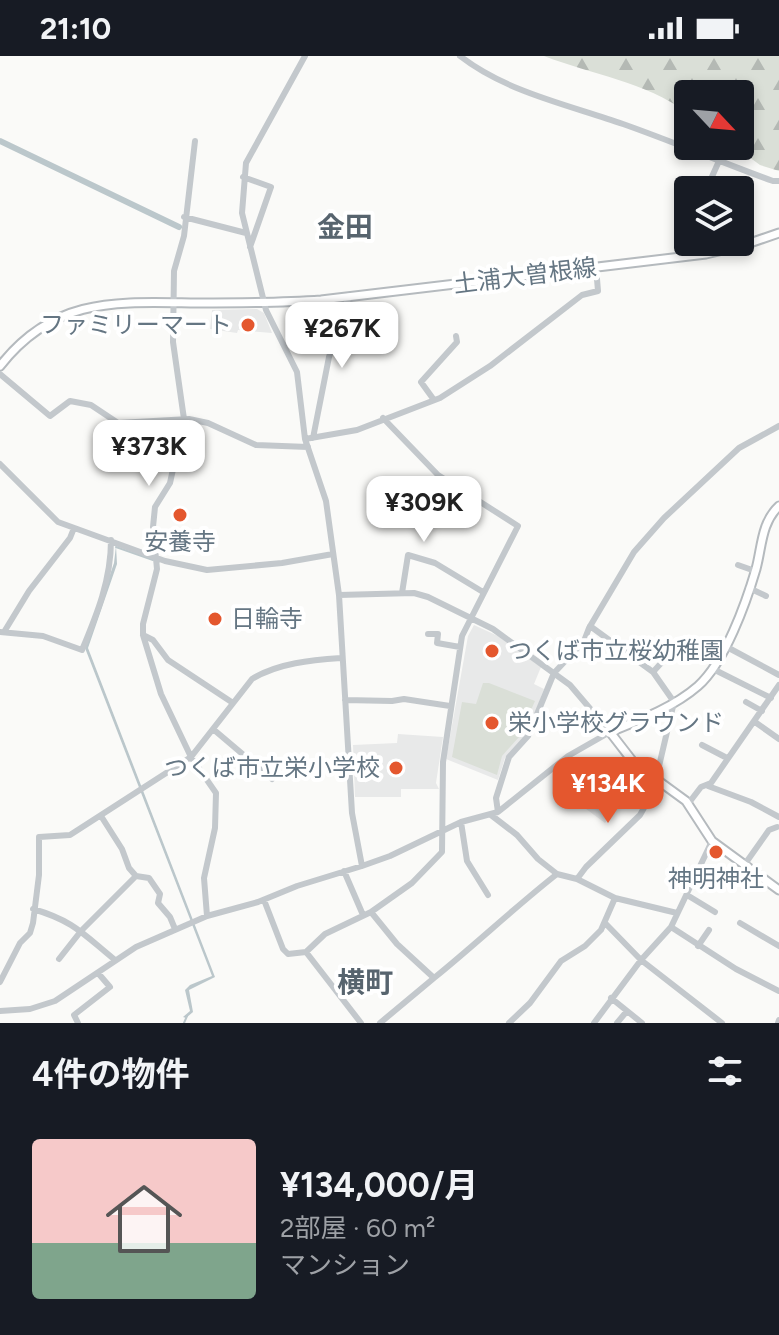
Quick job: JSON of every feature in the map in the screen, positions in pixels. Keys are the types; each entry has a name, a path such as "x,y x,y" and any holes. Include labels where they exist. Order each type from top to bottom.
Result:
{"main road":[{"name":"土浦大曽根線","path":"0,366 35,332 71,313 113,302 264,303 349,296 685,257 733,248 779,233"},
{"path":"777,512 765,528 749,588 713,669 696,688 674,702 610,732 634,763 688,804 712,841 779,890"}],"street":[{"path":"305,56 250,153 243,177 242,213 264,303 297,372 309,442 323,490 339,595 352,813 362,866"},
{"path":"460,56 513,86 779,181"},
{"path":"195,141 184,236 174,271 173,342 184,419 170,483 155,507 153,527 157,569 143,635 161,694 191,757 216,793 215,828 204,878 207,916"},
{"path":"712,176 719,161"},
{"path":"243,177 271,187 250,247"},
{"path":"184,217 246,233"},
{"path":"0,374 50,416 70,401 91,405 118,423 184,419 208,423 256,445 309,442 357,430 434,400 490,366 582,295 598,291 596,267"},
{"path":"309,442 329,357 349,296"},
{"path":"434,400 421,382 457,342 456,336"},
{"path":"264,900 283,949 288,954 306,952 325,934 367,914 412,883 442,852 443,762 460,647 483,592 518,526 438,475 383,418"},
{"path":"494,813 509,757 528,736 554,673 584,641 634,552 664,518 739,448 779,426"},
{"path":"0,464 50,516 74,528 157,557 207,570 282,563 333,554"},
{"path":"74,528 70,538 2,632 43,636 82,650 109,573 111,540"},
{"path":"402,593 408,555 435,563 483,592"},
{"path":"738,565 755,571"},
{"path":"749,588 766,596"},
{"path":"0,1011 30,1009 65,996 136,947 207,916 264,900 390,856 461,822 494,813 568,756 610,732 583,698 493,629 428,597 402,593 339,595"},
{"path":"577,879 640,815 657,780 674,702 653,672 590,626"},
{"path":"428,634 438,634 437,643 460,647"},
{"path":"143,635 153,640 168,660 233,703"},
{"path":"653,672 683,639"},
{"path":"725,646 779,675"},
{"path":"0,982 20,943 30,933 39,875 39,837 70,835 191,757 252,679 263,672 341,658"},
{"path":"713,669 771,698"},
{"path":"708,786 779,685"},
{"path":"345,700 404,699 450,706"},
{"path":"746,702 762,711"},
{"path":"755,722 779,739"},
{"path":"213,729 272,779"},
{"path":"702,745 727,758"},
{"path":"688,804 701,787 708,786 751,802 779,817"},
{"path":"494,813 538,859 557,874 577,879 615,898 677,913"},
{"path":"101,816 136,876"},
{"path":"461,822 467,861 488,895"},
{"path":"745,864 769,830 777,827"},
{"path":"594,1023 641,960 671,927 712,841"},
{"path":"344,871 367,914 434,978"},
{"path":"380,1023 557,874"},
{"path":"136,876 149,878 160,894 158,903 175,929"},
{"path":"59,959 81,931 136,876"},
{"path":"687,895 715,912"},
{"path":"509,1023 530,1003 561,961 585,946 605,923 615,898"},
{"path":"33,909 60,917 115,960"},
{"path":"605,923 641,960 722,1023"},
{"path":"740,923 779,946"},
{"path":"671,927 698,946 779,991"},
{"path":"698,946 709,930"},
{"path":"306,952 361,1023"},
{"path":"78,1023 74,1015 110,987 98,973"},
{"path":"65,996 79,1011"},
{"path":"611,998 642,1023"},
{"path":"617,1023 627,1011"}],"shaded area":[{"path":"257,309 264,313 272,333 210,329 212,310"},
{"path":"116,546 117,564 88,648 215,977 189,990 193,1012 186,1018 183,1017 190,1011 185,990 212,976 85,648 114,563"},
{"name":"栄小学校グラウンド","path":"474,625 498,636 541,667 534,684 544,689 537,708 523,739 505,758 498,780 446,759 468,636"},
{"name":"つくば市立栄小学校","path":"398,734 443,737 436,783 439,789 401,789 401,797 355,797 353,745 397,743"},
{"path":"567,760 592,789 604,781 618,793 606,807 611,816 605,823 578,803 552,771"}],"green space":[{"path":"544,56 779,56 779,171 753,160 754,80 674,80 674,104 636,86"},
{"name":"栄小学校グラウンド","path":"483,683 535,701 519,737 502,756 497,775 452,757 462,702 476,704"}],"waterway":[{"path":"0,141 179,227"},
{"path":"116,547 153,560"},
{"path":"184,1023 187,1016"}],"place":[{"name":"ファミリーマート","path":"248,325"},
{"name":"安養寺","path":"180,515"},
{"name":"日輪寺","path":"215,619"},
{"name":"つくば市立桜幼稚園","path":"492,651"},
{"name":"栄小学校グラウンド","path":"492,723"},
{"name":"つくば市立栄小学校","path":"396,768"},
{"name":"神明神社","path":"716,852"}],"district":[{"name":"金田","path":"345,227"},
{"name":"横町","path":"365,982"}]}
